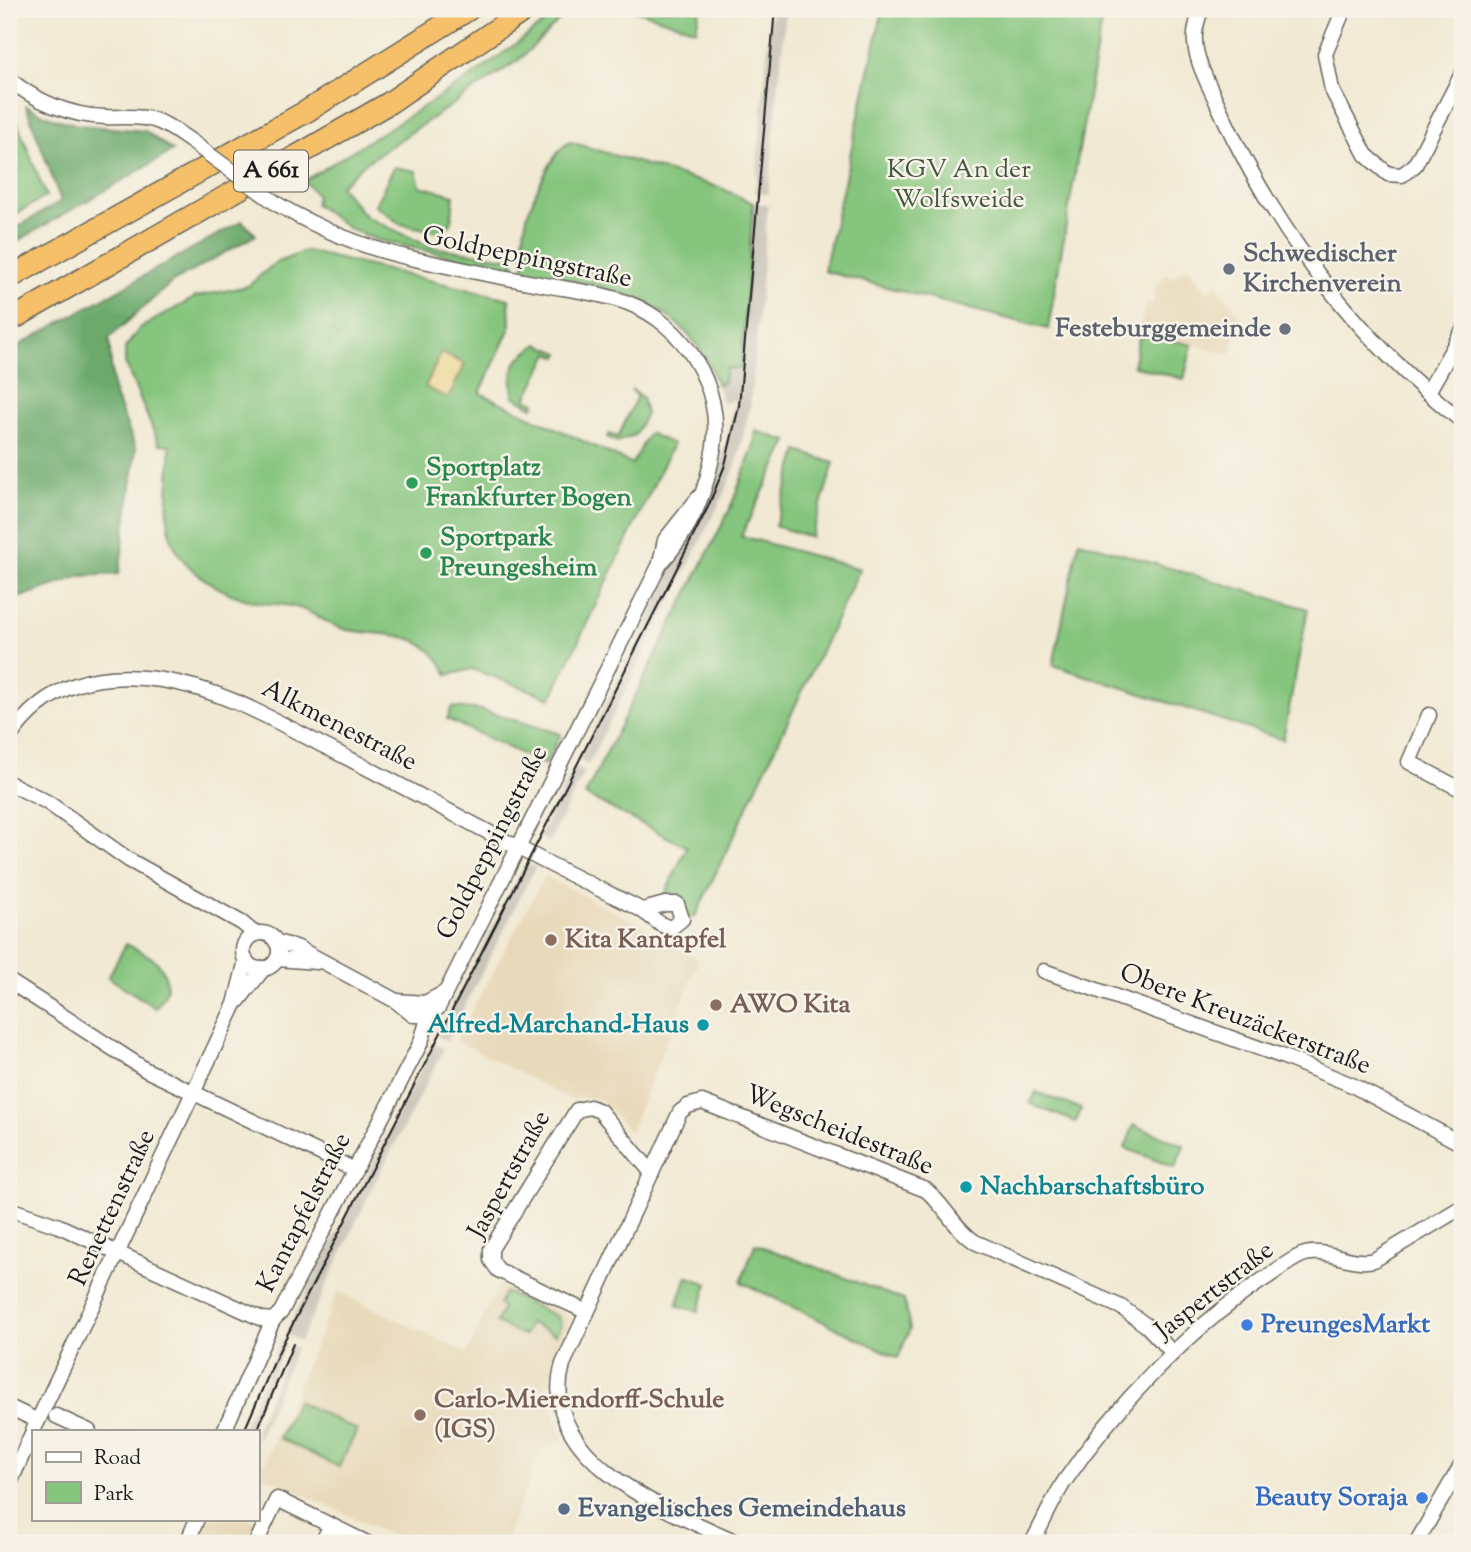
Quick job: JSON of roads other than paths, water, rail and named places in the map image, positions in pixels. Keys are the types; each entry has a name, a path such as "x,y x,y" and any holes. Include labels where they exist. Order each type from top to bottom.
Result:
{"highway":[{"name":"A 661","path":"9,278 307,111 469,9"},
{"name":"A 661","path":"9,321 389,103 526,9"}],"street":[{"path":"1201,9 1194,37 1203,72 1261,190 1299,250 1373,339 1462,421"},
{"path":"1345,9 1325,54 1332,90 1366,155 1388,174 1402,175 1415,165 1462,75"},
{"name":"Goldpeppingstraße","path":"9,79 36,98 68,110 102,117 147,118 168,126 277,204 331,231 386,252 629,303 655,318 689,349 712,400 715,436 710,473 699,497 697,513 678,544 660,564 438,1008 429,1015"},
{"path":"1428,392 1462,332"},
{"name":"Alkmenestraße","path":"9,738 25,714 50,695 74,685 127,678 188,685 238,702 424,797 518,849 643,911"},
{"path":"1429,715 1409,762 1462,790"},
{"path":"9,783 47,802 128,860 216,909 250,939"},
{"path":"250,939 265,933 276,942 296,947 396,1001 412,1015 429,1015"},
{"path":"250,939 246,960 257,968 264,968 277,959 327,963"},
{"path":"276,942 277,959"},
{"name":"Renettenstraße","path":"35,1428 235,1004 246,960"},
{"name":"Renettenstraße","path":"235,1004 264,968"},
{"name":"Obere Kreuzäckerstraße","path":"1044,971 1341,1080 1462,1144"},
{"path":"9,981 146,1070 355,1170"},
{"path":"396,1001 425,1003 444,993"},
{"name":"Kantapfelstraße","path":"224,1430 273,1320 281,1312 421,1042 429,1015"},
{"name":"Wegscheidestraße","path":"652,1173 680,1112 688,1106 702,1102 926,1190 937,1199 961,1233 975,1242 1121,1307 1147,1326 1172,1352"},
{"name":"Jaspertstraße","path":"587,1312 498,1270 491,1260 491,1249 577,1110 590,1107 600,1111 652,1173"},
{"path":"652,1173 560,1376 561,1410 572,1437 599,1466 663,1505 739,1543"},
{"name":"Jaspertstraße","path":"1032,1543 1064,1482 1172,1352 1237,1298 1302,1255 1317,1252 1359,1263 1374,1260 1462,1207"},
{"path":"9,1209 24,1212 119,1252 262,1319 273,1320"},
{"path":"9,1407 35,1428"},
{"path":"57,1416 87,1430"},
{"name":"Renettenstraße","path":"9,1485 32,1435"},
{"path":"1416,1543 1462,1464"},
{"path":"256,1543 276,1499 363,1541"},
{"path":"192,1542 197,1520"},
{"path":"322,1543 331,1525"}],"tram line":[{"path":"244,1430 279,1351 708,507 725,465 739,406 775,9"},
{"path":"257,1430 293,1344"}],"place":[{"name":"Schwedischer Kirchenverein","path":"1229,269"},
{"name":"Festeburggemeinde","path":"1285,329"},
{"name":"Sportplatz Frankfurter Bogen","path":"412,483"},
{"name":"Sportpark Preungesheim","path":"426,553"},
{"name":"Kita Kantapfel","path":"551,940"},
{"name":"AWO Kita","path":"716,1005"},
{"name":"Alfred-Marchand-Haus","path":"703,1025"},
{"name":"Nachbarschaftsbüro","path":"966,1187"},
{"name":"PreungesMarkt","path":"1247,1325"},
{"name":"Carlo-Mierendorff-Schule (IGS)","path":"420,1415"},
{"name":"Beauty Soraja","path":"1422,1498"},
{"name":"Evangelisches Gemeindehaus","path":"564,1509"}],"park label":[{"name":"KGV An der Wolfsweide","path":"959,185"}]}
